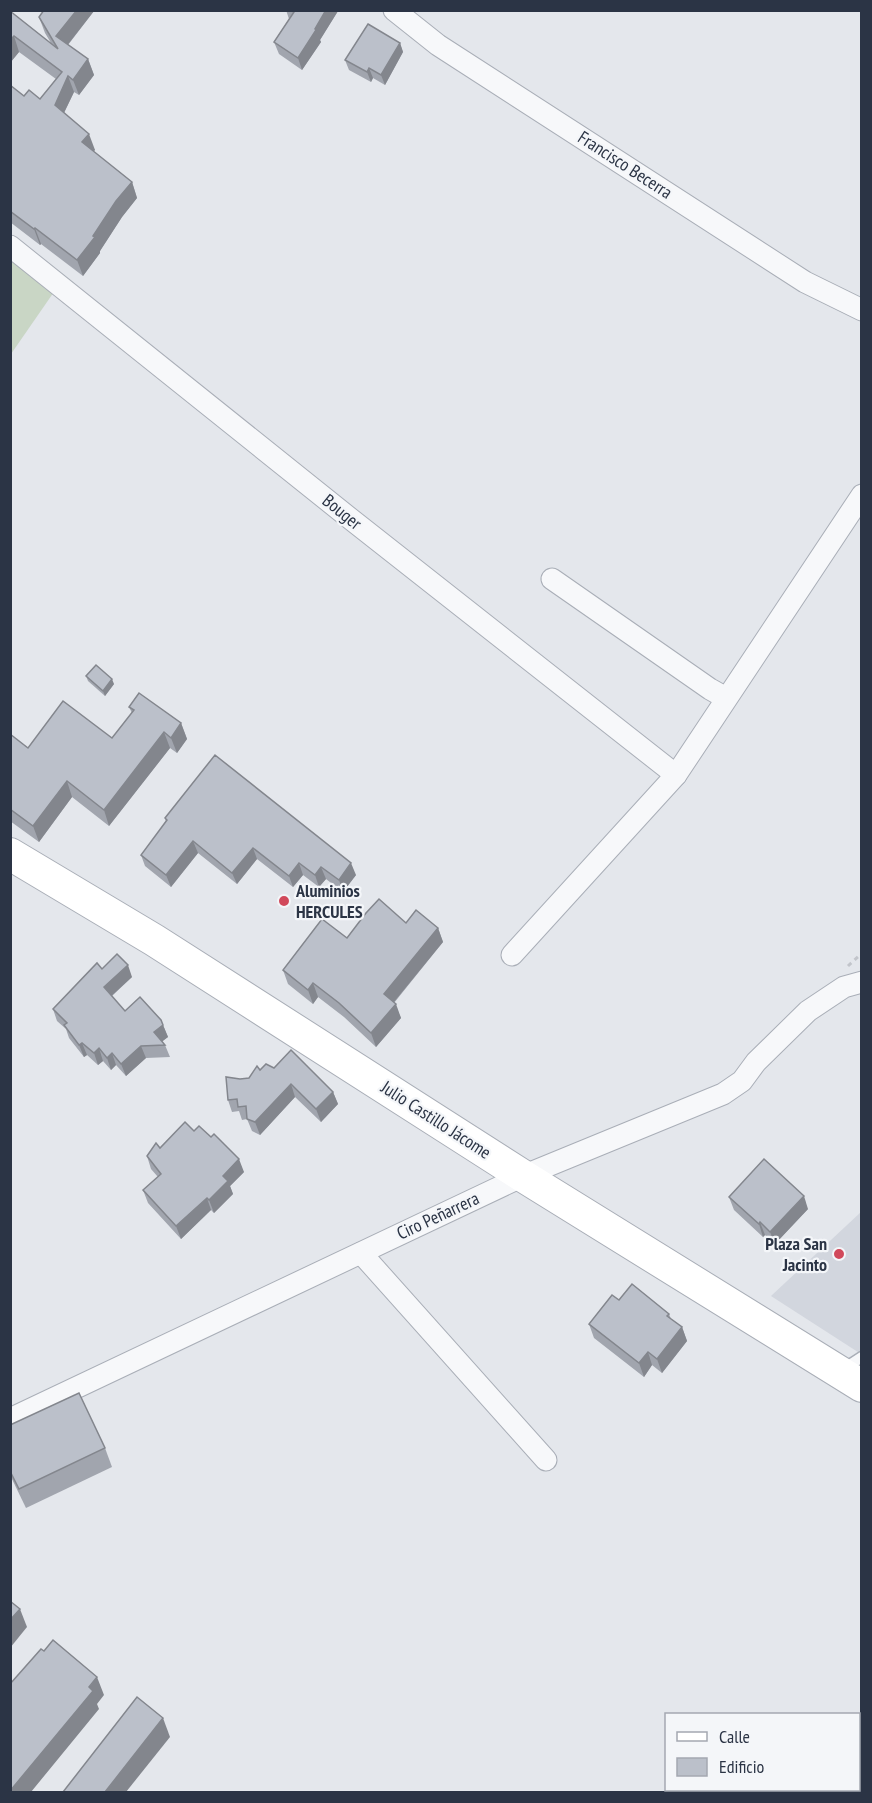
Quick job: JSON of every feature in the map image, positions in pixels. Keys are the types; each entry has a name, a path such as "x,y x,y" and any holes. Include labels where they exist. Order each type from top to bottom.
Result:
{"main road":[{"name":"Julio Castillo Jácome","path":"10,854 154,940 523,1176 854,1372"}],"street":[{"name":"Francisco Becerra","path":"394,10 438,45 805,282 861,310"},
{"name":"Bouger","path":"10,246 352,520 676,775"},
{"path":"512,956 676,775 861,495"},
{"path":"552,579 726,698"},
{"name":"Ciro Peñarrera","path":"10,1419 523,1176 682,1113 723,1094 742,1081 756,1062 808,1011 853,985"},
{"path":"361,1253 546,1460"}],"shaded area":[{"name":"Plaza San Jacinto","path":"861,1212 861,1354 771,1296"}],"green space":[{"path":"11,238 65,276 11,354"}],"building":[{"path":"44,10 77,10 56,36 88,59 73,80 68,76 55,105 89,134 82,142 132,182 116,201 93,236 95,237 77,260 10,211 10,85 24,96 29,90 40,99 62,72 14,36 10,40 10,11 58,49 39,17"},
{"path":"290,10 326,10 298,58 274,42 294,12"},
{"path":"368,24 400,43 381,75 369,68 367,72 345,60"},
{"path":"96,665 112,679 103,691 86,676"},
{"path":"139,693 181,723 171,738 164,732 104,810 67,781 33,826 10,809 10,734 28,748 63,701 112,738 134,710 129,707"},
{"path":"215,755 351,863 339,880 321,867 315,875 299,863 289,876 253,848 232,873 193,841 166,875 141,855 167,820 165,818"},
{"path":"379,899 406,923 416,910 438,928 384,994 396,1004 371,1033 339,1003 313,983 308,990 283,970 322,919 347,938"},
{"path":"117,954 128,965 104,987 125,1011 140,997 161,1020 163,1025 154,1032 165,1045 141,1046 121,1064 112,1053 107,1058 99,1048 94,1053 82,1043 79,1045 64,1025 67,1023 53,1009 97,963 102,969"},
{"path":"291,1050 333,1092 316,1109 291,1084 255,1122 247,1119 246,1106 238,1107 237,1099 228,1100 226,1077 249,1078 257,1066 260,1070 266,1064 274,1068"},
{"path":"185,1122 194,1131 199,1126 211,1137 214,1134 239,1159 223,1176 228,1181 209,1200 207,1198 176,1226 143,1190 161,1174 147,1156 156,1143 160,1148"},
{"path":"764,1159 804,1196 770,1232 729,1197"},
{"path":"632,1284 682,1327 657,1359 648,1352 639,1363 589,1324 612,1295 619,1300"},
{"path":"79,1393 105,1448 19,1489 10,1471 10,1425"},
{"path":"10,1601 20,1609 10,1620"},
{"path":"53,1640 97,1677 89,1687 93,1691 10,1791 10,1684 41,1649 44,1651"},
{"path":"137,1697 163,1718 105,1792 63,1792"}],"place":[{"name":"Aluminios HERCULES","path":"284,901"},
{"name":"Plaza San Jacinto","path":"839,1254"}]}
